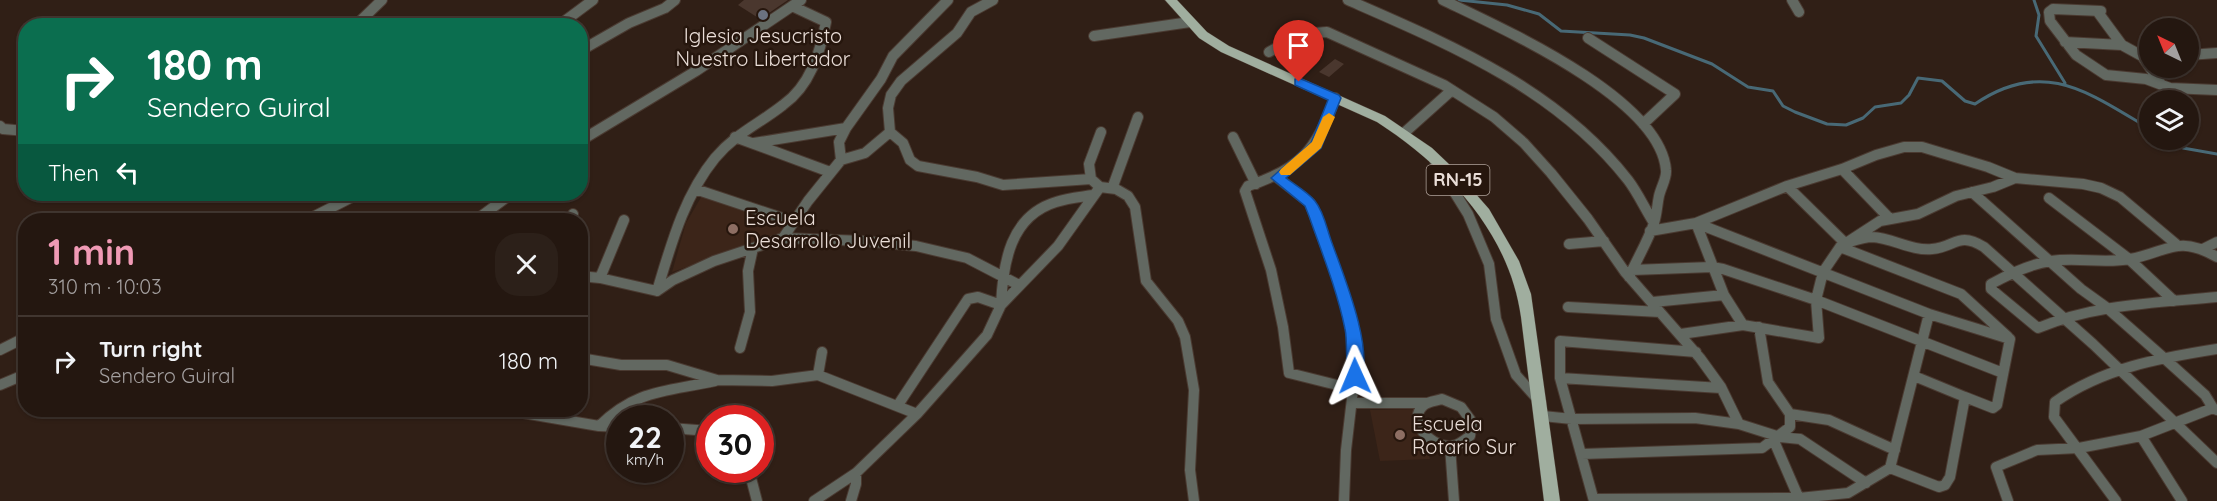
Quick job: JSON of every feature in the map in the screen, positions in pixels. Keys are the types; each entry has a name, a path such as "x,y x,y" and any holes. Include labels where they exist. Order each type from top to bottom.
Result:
{"main road":[{"name":"RN-15","path":"1172,0 1203,35 1225,49 1335,98 1404,133 1469,191 1506,247 1523,290 1542,410 1552,501"}],"street":[{"path":"363,18 382,0"},
{"path":"569,18 593,0"},
{"path":"588,46 629,22 665,8 675,0"},
{"path":"841,160 839,142 846,128 881,79 893,56 948,0"},
{"path":"993,0 971,12 957,33 901,81 891,95 888,108 891,132 903,143 910,160 918,166 977,177 1003,185 1113,186 1130,197 1139,224 1147,282 1177,319 1188,350 1194,417 1189,466 1194,501"},
{"path":"1348,0 1470,54 1522,83 1565,114 1594,141 1629,181 1652,227"},
{"path":"1443,0 1554,54 1617,100 1643,124 1667,160 1667,174 1659,194 1652,227 1631,274"},
{"path":"1792,0 1798,12"},
{"path":"2092,0 2122,45"},
{"path":"588,136 696,71 796,3 826,22 813,69 793,96 735,137 713,161 695,189 675,230 657,291"},
{"path":"2099,11 2053,9 2049,12 2050,21 2076,55 2106,75 2146,79 2170,88 2217,90"},
{"path":"1094,36 1190,22"},
{"path":"1269,52 1290,36 1301,32 1312,30 1330,32 1452,90 1478,105 1540,160 1656,307 1696,352 1721,388 1739,424"},
{"path":"1588,38 1675,94 1643,124"},
{"path":"2065,42 2122,45 2139,53"},
{"path":"2199,54 2217,53"},
{"path":"2158,78 2161,84"},
{"path":"1404,133 1452,90"},
{"path":"1335,98 1317,145 1278,178 1248,186 1245,191 1271,270 1283,327 1288,374 1353,389"},
{"path":"1113,186 1138,117"},
{"path":"751,144 846,128"},
{"path":"1,129 18,130"},
{"path":"783,238 841,160 865,153 891,132"},
{"path":"814,501 856,473 917,414 987,335 1001,305 1058,246 1095,187 1089,164 1101,132"},
{"path":"735,137 830,172"},
{"path":"1233,137 1256,184"},
{"path":"1652,227 1696,223 1787,186 1842,169 1876,155 1904,147 1922,147 1988,167 2015,178 2083,184 2101,188 2129,204 2176,244"},
{"path":"1431,155 1468,214 1489,264 1496,319 1516,375 1542,410 1572,419 1695,418 1739,424 1777,439 1800,439 1866,483"},
{"path":"1842,169 1890,219"},
{"path":"1278,178 1310,203 1344,296 1353,332 1356,364 1346,450 1344,501"},
{"path":"1681,334 1743,325 1819,338 1816,300 1823,272 1842,245 1880,221 1918,213 1956,196 2015,178"},
{"path":"1787,186 1842,245 1961,294 2010,339"},
{"path":"1001,305 1002,276 1010,246 1019,226 1031,213 1095,187"},
{"path":"695,189 794,222"},
{"path":"1972,192 2081,289 2106,307 2164,358 2205,395 2215,409 2141,436 2079,448 2037,450 1996,467 2008,501"},
{"path":"2049,198 2129,258 2174,301"},
{"path":"321,213 344,201"},
{"path":"485,213 502,201"},
{"path":"600,278 624,220"},
{"path":"1696,223 1724,295 1743,325"},
{"path":"1696,223 1929,314 2010,339"},
{"path":"1842,245 1872,237 1917,249 1935,249 1956,241 1971,239 1984,247 2064,317 2217,463"},
{"path":"588,277 657,291 673,280 783,238 864,241 916,246 967,258 1019,285"},
{"path":"1569,244 1604,241"},
{"path":"2203,249 2217,242"},
{"path":"2217,257 2203,249 2176,244 2129,258 2051,261 2012,273 1991,284 1991,289 2038,328 2064,317 2106,307 2217,297"},
{"path":"740,348 750,312 748,271 753,248"},
{"path":"1631,274 1712,267 1816,300 2003,373"},
{"path":"1568,307 1656,307 1724,295"},
{"path":"898,405 968,299 978,297 1001,305"},
{"path":"1696,352 1561,340 1559,342 1560,378 1594,500 1800,499 1848,493 1890,468 1914,376 1920,342 1929,314"},
{"path":"1582,454 1762,448 1777,439 1790,428 1790,414 1768,382 1759,327"},
{"path":"1914,376 1996,407 2010,339"},
{"path":"0,350 18,341"},
{"path":"2116,501 2054,417 2055,402 2071,388 2122,371 2164,358 2217,349"},
{"path":"818,375 822,352"},
{"path":"588,359 621,365 667,365 717,380"},
{"path":"599,426 615,409 655,391 688,387 717,380 772,381 818,375 917,414"},
{"path":"0,385 18,377"},
{"path":"1560,378 1721,388"},
{"path":"1890,468 1939,487 1945,485 1950,477 1965,397"},
{"path":"1352,403 1427,402 1442,399 1451,401 1470,416 1472,430 1465,442 1450,446 1432,441 1420,429 1418,414 1427,402"},
{"path":"1790,414 1829,420 1895,450"},
{"path":"547,417 606,426"},
{"path":"2141,436 2182,501"},
{"path":"1777,439 1800,499"},
{"path":"1450,446 1454,501"},
{"path":"851,501 856,484 856,473"},
{"path":"754,483 757,501"}],"shaded area":[{"name":"Escuela Desarrollo Juvenil","path":"703,194 786,221 779,236 672,272 686,223"},
{"name":"Escuela Rotario Sur","path":"1419,409 1430,459 1380,461 1370,410"}],"building":[{"name":"Iglesia Jesucristo Nuestro Libertador","path":"744,0 788,0 760,19 738,5"},
{"path":"1335,59 1344,64 1329,77 1319,72"}],"waterway":[{"path":"1459,0 1507,5 1539,14 1561,31 1630,35 1644,38 1712,64 1748,87 1773,91 1783,106 1827,124 1846,125 1863,118 1875,107 1901,103 1909,95 1918,78 1942,81 1965,101 1975,104 2000,90 2023,83 2045,82 2066,85 2107,103 2139,122"},
{"path":"2034,0 2039,15 2036,36 2065,83"},
{"path":"2194,150 2217,154"}],"slow traffic":[{"path":"1285,172 1317,145 1329,117"}],"place":[{"name":"Iglesia Jesucristo Nuestro Libertador","path":"763,15"},
{"name":"Escuela Desarrollo Juvenil","path":"733,229"},
{"name":"Escuela Rotario Sur","path":"1400,435"}],"route":[{"path":"1299,82 1335,98 1317,145 1278,178 1310,203 1316,216 1344,296 1353,332 1355,376"}]}
